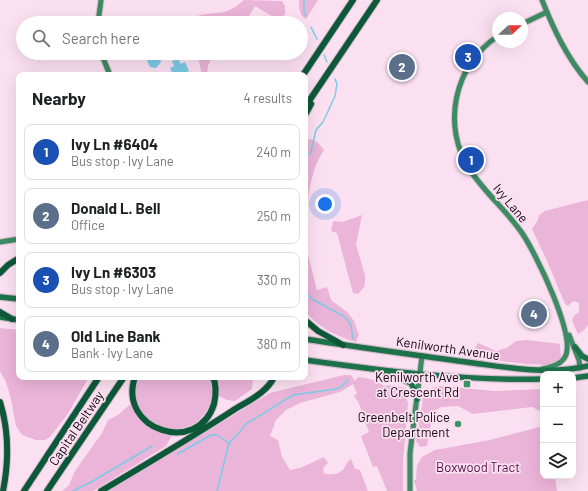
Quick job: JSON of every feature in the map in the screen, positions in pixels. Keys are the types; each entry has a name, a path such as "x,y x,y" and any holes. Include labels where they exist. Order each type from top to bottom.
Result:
{"highway":[{"path":"305,72 354,0"},
{"path":"308,103 377,0"},
{"path":"308,110 330,70"},
{"path":"0,274 8,265 16,260"},
{"path":"0,312 12,319"},
{"path":"308,323 318,331 343,345"},
{"name":"Capital Beltway","path":"24,491 97,380"},
{"name":"Capital Beltway","path":"47,491 122,380"},
{"path":"134,380 132,396 138,412 150,425 158,430 174,433 196,427 208,416 213,408 215,398 216,389 214,380"},
{"path":"101,491 201,431 262,391 273,380"},
{"path":"0,402 4,415 8,444 7,474 3,491"}],"main road":[{"path":"0,297 16,299"},
{"path":"0,317 16,320"},
{"name":"Kenilworth Avenue","path":"308,339 511,368 557,370 588,366"},
{"path":"574,347 582,356 588,359"},
{"name":"Kenilworth Avenue","path":"308,360 374,370 420,374 519,380 540,379"},
{"path":"576,372 580,368"},
{"path":"374,370 409,382 413,387 417,399"},
{"path":"576,378 588,376"}],"street":[{"path":"99,16 101,0"},
{"path":"542,0 563,48 588,82"},
{"path":"528,21 547,12"},
{"name":"Ivy Lane","path":"492,40 477,55 462,78 456,95 454,109 456,137 461,153 470,170 517,225 533,250 543,270 574,347 580,368"},
{"path":"104,60 109,72"},
{"path":"0,242 16,239"},
{"name":"Ivy Lane","path":"539,369 558,364 566,356 568,344 564,325"},
{"path":"410,491 410,452 422,356"}],"green space":[{"path":"244,0 282,1 285,6 285,15 272,16 255,6 249,16 198,16 226,11 237,6"},
{"path":"299,0 318,0 308,16 302,16 299,8"},
{"path":"199,60 211,60 208,65 207,72 201,72"},
{"path":"311,139 318,143 324,150 312,176 308,202 308,140"},
{"path":"588,200 588,325 578,334 572,320 579,312 579,303 574,301 568,306 565,304 532,229 538,220 539,215 545,211"},
{"path":"362,215 356,245 365,275 365,283 364,287 358,294 353,293 337,233 331,231 333,221 343,222"},
{"path":"308,255 317,290 327,287 331,300 347,312 354,321 359,335 356,342 328,331 308,315"},
{"path":"0,328 16,330 16,380 87,380 67,415 50,437 45,440 36,440 22,435 16,426 11,399 6,382 0,371"},
{"path":"527,340 560,344 561,358 549,365 501,361 471,355 478,343 496,351 507,348 516,341"},
{"path":"344,375 351,375 355,381 358,377 362,377 378,382 384,386 390,385 406,388 408,404 403,461 403,491 387,491 377,466 373,467 361,436 369,432 358,401 354,395 357,394 353,384 340,392 300,403 286,410 276,420 270,436 278,440 282,457 290,470 300,468 324,457 328,463 323,468 324,473 334,474 343,470 351,459 355,469 360,470 368,491 108,491 270,393"},
{"path":"137,380 253,380 252,389 235,401 227,400 214,394 205,414 201,418 191,425 176,429 166,446 93,491 62,491 69,485 75,471 102,433 108,420 118,415 136,399"},
{"path":"440,386 495,391 540,389 540,411 532,407 473,414 458,406 441,407 433,412 427,446 420,447 416,441 423,395 432,388"},
{"name":"Boxwood Tract","path":"540,427 540,479 555,479 557,491 417,491 414,480 416,480 417,466 422,457 435,450 490,440"}],"water":[{"path":"147,60 160,60 161,62 156,68 150,67"},
{"path":"179,60 181,64 185,62 189,71 172,72 170,68 174,66 172,61"}],"waterway":[{"path":"304,0 304,11 306,16"},
{"path":"311,27 317,39"},
{"path":"324,55 327,62"},
{"path":"308,154 311,152 316,130 323,122 335,96 337,84 335,79"},
{"path":"308,295 312,299 345,317 351,325 353,339"},
{"path":"217,491 229,443 246,424 293,395 336,389 341,387 348,380"},
{"path":"178,454 211,435 217,435 229,443"},
{"path":"73,491 93,481 152,446"}],"place":[{"name":"Ivy Ln #6303","path":"468,57"},
{"name":"Donald L. Bell","path":"402,67"},
{"name":"Ivy Ln #6404","path":"471,160"},
{"name":"Old Line Bank","path":"534,314"},
{"name":"Kenilworth Ave at Crescent Rd","path":"467,384"},
{"name":"Greenbelt Police Department","path":"458,424"}]}
